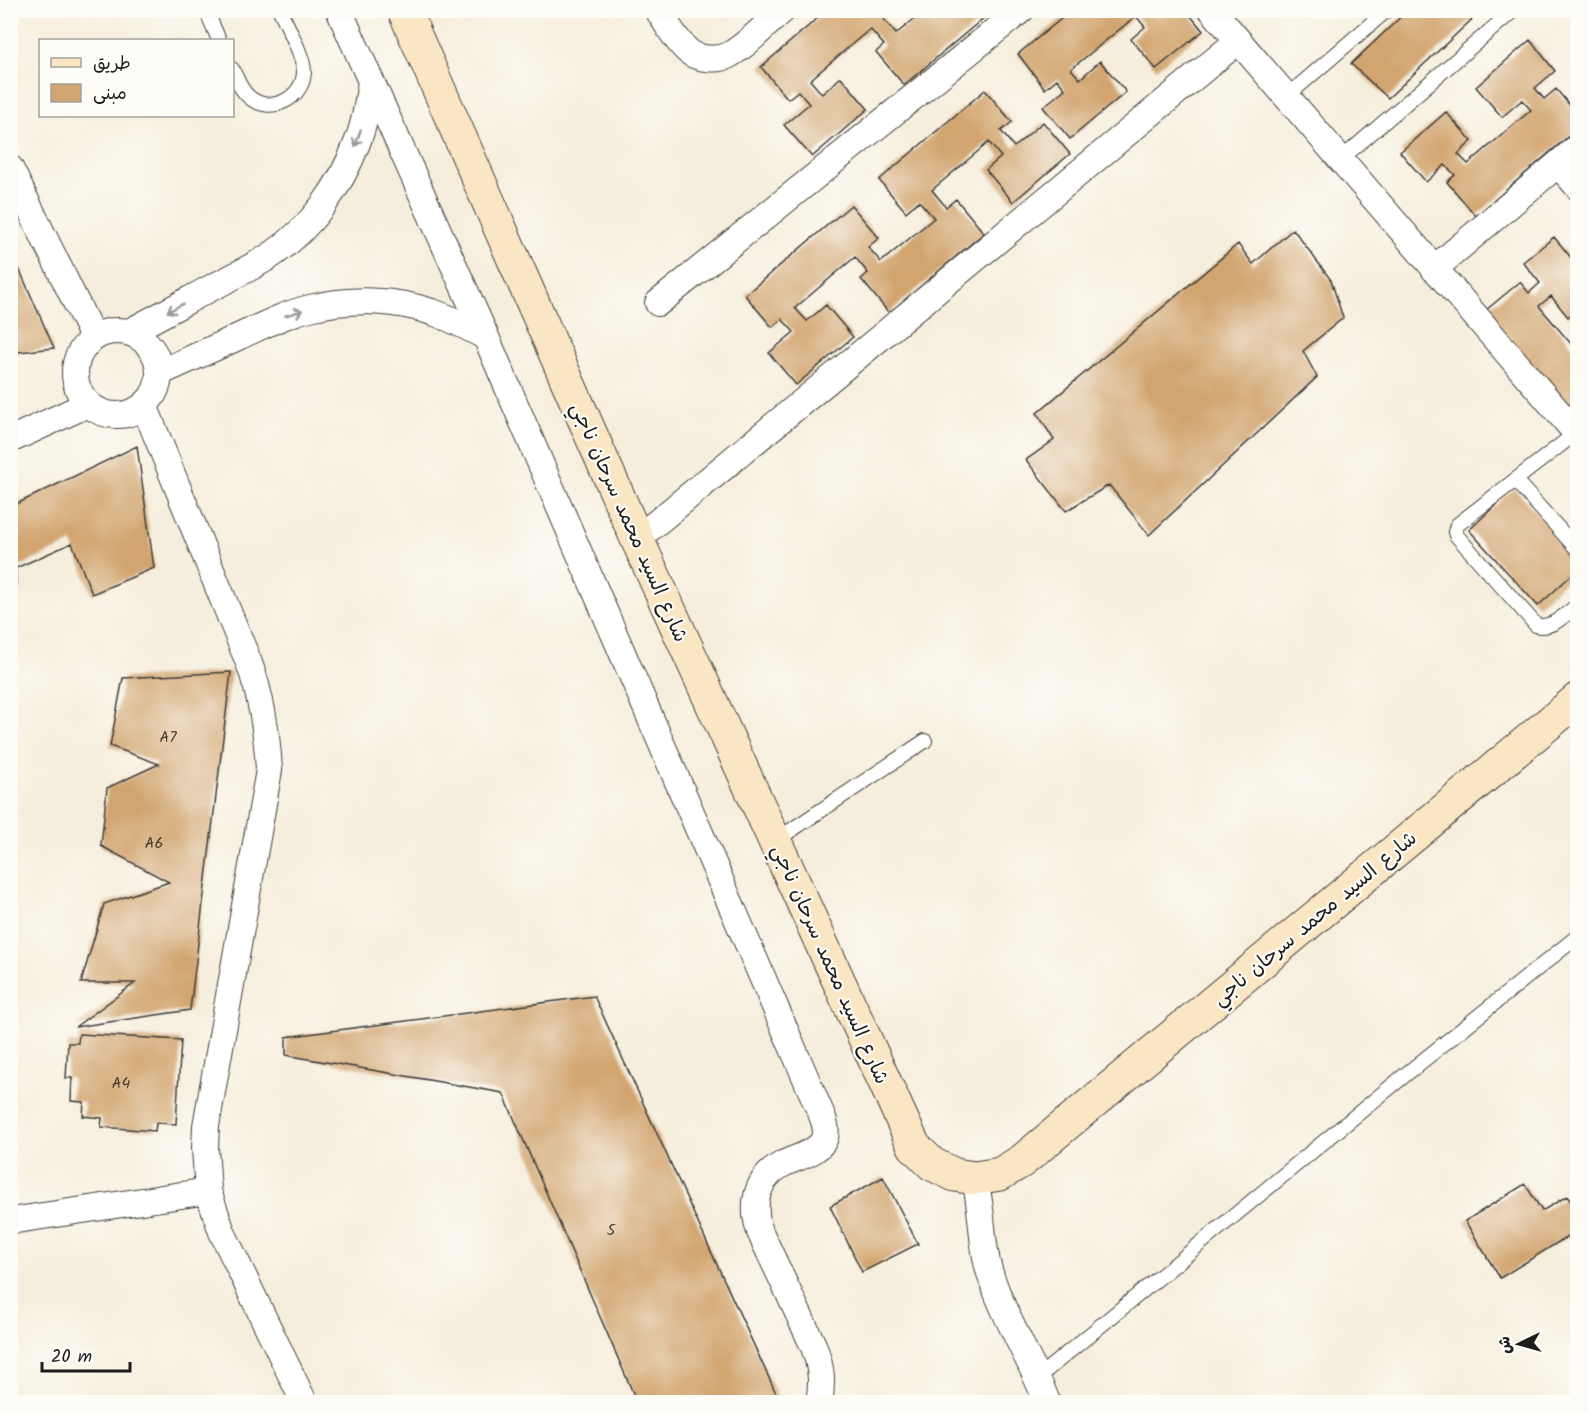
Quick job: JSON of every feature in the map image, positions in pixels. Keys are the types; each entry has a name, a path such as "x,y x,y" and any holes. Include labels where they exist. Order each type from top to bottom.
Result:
{"street":[{"path":"339,10 486,337 823,1119 826,1128 821,1145 781,1165 768,1175 760,1187 755,1202 755,1218 760,1233 820,1364 822,1383 819,1402"},
{"name":"شارع السيد محمد سرحان ناجي","path":"404,10 637,539 914,1146 932,1164 955,1175 975,1178 1000,1174 1022,1161 1578,699"},
{"path":"658,10 690,53 707,58 726,56 744,44 783,10"},
{"path":"658,303 1021,10"},
{"path":"1212,10 1577,434"},
{"path":"637,539 1238,41"},
{"path":"129,332 252,266 274,252 313,218 345,171 366,112 371,81"},
{"path":"1434,269 1578,147"},
{"path":"1558,164 1578,187"},
{"path":"10,168 93,337"},
{"path":"159,373 281,317 343,302 372,301 402,305 441,316 486,337"},
{"path":"117,330 129,332 148,344 158,362 157,385 152,396 134,412 110,415 98,411 81,396 77,386 75,364 85,344 93,337 117,330"},
{"path":"10,440 88,404"},
{"path":"144,405 249,663 261,700 267,734 269,770 206,1126 205,1148 208,1191 222,1232 304,1402"},
{"path":"975,1178 988,1268 999,1299 1047,1402"},
{"path":"10,1221 208,1191"}],"lane":[{"path":"206,10 219,39"},
{"path":"234,73 242,90 260,104 283,103 299,90 304,70 302,60 280,10"},
{"path":"1286,97 1387,10"},
{"path":"1340,160 1514,10"},
{"path":"1577,434 1455,528 1456,535 1536,625 1549,626 1578,605"},
{"path":"1515,480 1578,550"},
{"path":"775,841 925,741"},
{"path":"1037,1378 1405,1075 1578,936"}],"building":[{"path":"827,10 893,10 883,18 896,34 925,10 993,10 904,85 876,52 884,45 870,29 810,80 822,94 841,77 868,109 812,157 784,125 809,104 798,91 788,99 761,67"},
{"path":"1072,10 1153,10 1158,17 1166,10 1186,10 1203,31 1156,69 1131,39 1145,27 1136,16 1071,69 1080,79 1100,61 1126,92 1070,139 1043,107 1065,89 1057,79 1045,89 1018,54"},
{"path":"1408,10 1482,10 1388,98 1351,64"},
{"path":"1530,40 1555,71 1535,88 1544,99 1556,89 1578,115 1578,128 1476,216 1447,182 1455,175 1445,165 1426,182 1400,152 1446,112 1472,141 1458,154 1468,164 1531,110 1522,100 1502,117 1476,87"},
{"path":"985,90 1012,122 1001,131 1014,147 1043,122 1070,154 1013,202 986,170 1001,157 989,142 932,190 946,207 956,199 984,233 889,313 861,279 868,273 855,257 795,308 807,321 826,305 853,337 796,385 769,353 794,332 782,319 772,327 745,295 851,205 879,238 868,247 881,262 934,218 919,201 906,212 879,180"},
{"path":"1293,229 1331,280 1343,318 1303,351 1317,377 1149,535 1109,485 1066,511 1026,460 1054,440 1037,413 1238,244 1253,264"},
{"path":"1554,237 1578,266 1578,309 1568,317 1551,296 1539,306 1578,352 1578,421 1486,310 1520,282 1529,293 1540,283 1523,262"},
{"path":"10,248 54,348 10,353"},
{"path":"137,446 154,568 92,594 72,543 16,568 17,633 10,636 10,507"},
{"path":"1514,488 1578,558 1578,569 1538,606 1469,530"},
{"path":"231,672 190,1010 75,1027 135,983 81,983 104,904 169,882 101,846 107,788 159,764 110,746 123,678"},
{"path":"594,996 780,1402 637,1402 503,1093 286,1055 286,1037"},
{"path":"79,1034 181,1040 176,1124 156,1123 155,1131 101,1127 102,1118 83,1116 84,1102 71,1101 72,1078 66,1078 68,1043 78,1043"},
{"path":"883,1177 918,1244 862,1272 830,1206"},
{"path":"1525,1184 1542,1211 1567,1196 1578,1212 1578,1230 1500,1278 1465,1221"}]}
